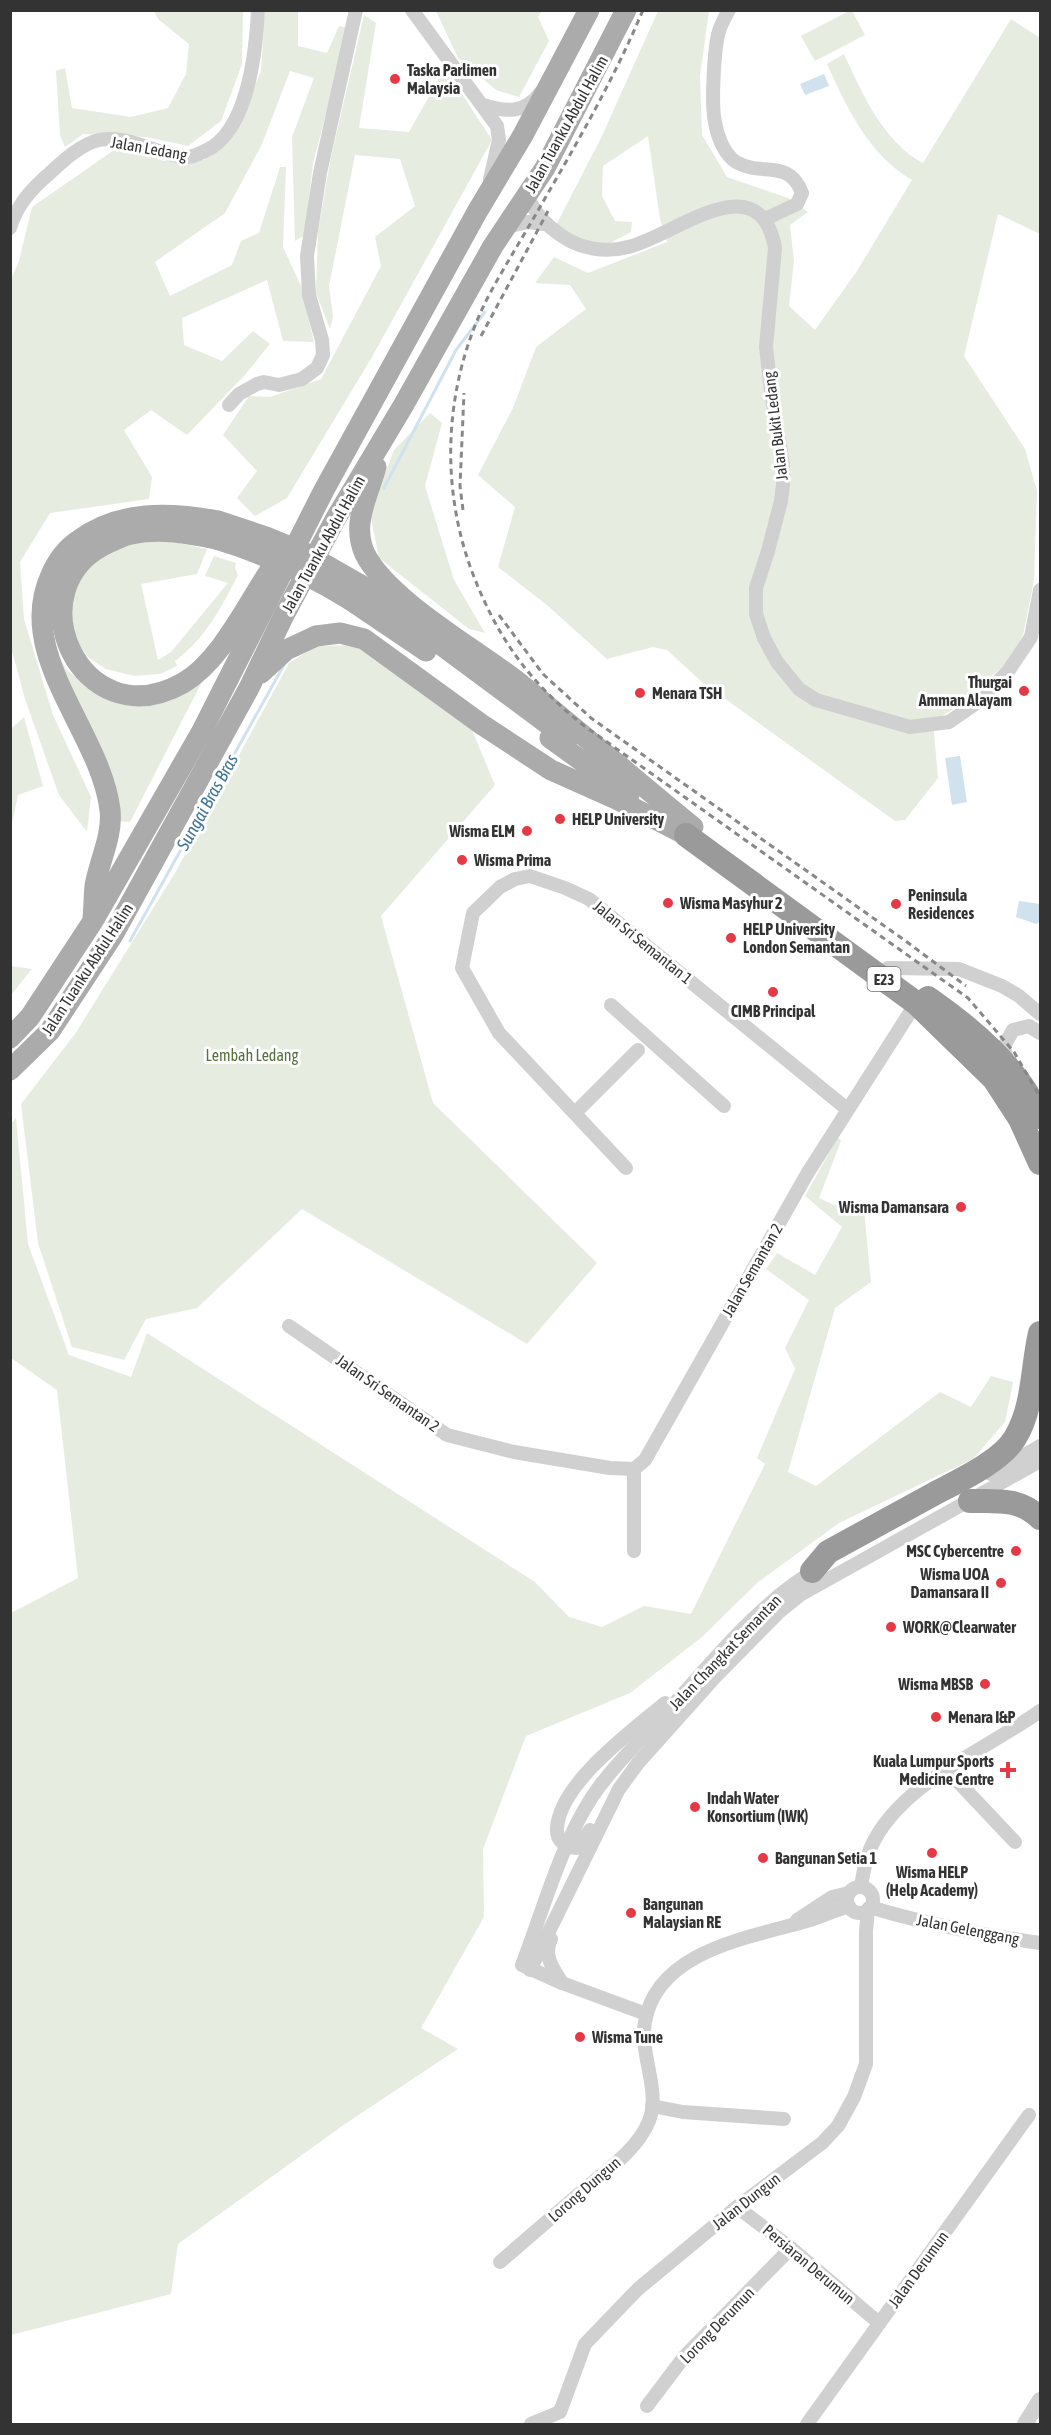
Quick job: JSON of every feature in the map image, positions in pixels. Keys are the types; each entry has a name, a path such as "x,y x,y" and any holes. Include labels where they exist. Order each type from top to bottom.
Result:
{"highway":[{"name":"E23","path":"690,831 888,968 972,1032 1021,1084 1041,1117"},
{"name":"E23","path":"690,831 916,1003 994,1078 1020,1119 1041,1163"},
{"path":"812,1571 828,1552 959,1480 995,1457 1014,1439 1023,1420 1031,1392 1034,1359 1041,1333"},
{"path":"970,1501 1016,1502 1032,1509 1041,1518"}],"main road":[{"name":"Jalan Tuanku Abdul Halim","path":"10,1038 30,1017 93,921 202,731 316,504 478,209 563,63 589,10"},
{"name":"Jalan Tuanku Abdul Halim","path":"10,1070 50,1030 113,935 249,688 284,615 336,518 506,227 545,168 626,10"},
{"path":"386,435 359,523 360,537 373,567 394,590 518,682 690,831"},
{"path":"217,530 128,534 88,554 66,587 62,612 64,633 70,653 90,677 111,690 139,697 167,690 184,682 199,671 226,638 316,504"},
{"path":"93,921 95,886 110,829 110,810 97,762 47,654 41,617 42,593 54,566 70,546 95,528 118,519 137,516 176,516 217,530 256,552 354,592 457,672 690,831"},
{"path":"249,688 270,663 286,650 316,636 340,633 364,639 481,724 551,770 690,831"},
{"path":"10,1086 19,1077 50,1030"}],"street":[{"name":"Jalan Ledang","path":"10,228 18,208 39,183 85,146 98,140 114,139 140,143 186,157 195,156 220,142 236,117 245,96 255,43 258,10"},
{"path":"229,405 239,394 257,384 264,382 279,385 302,379 317,368 323,355 322,340 309,294 307,255 320,173 356,10"},
{"path":"412,10 497,126 500,140 489,184 478,209"},
{"path":"527,195 544,224 574,244 607,250 629,247 669,231 710,210 734,206 755,210 765,219 797,204 802,193 797,181 790,174 749,167 736,161 726,152 719,137 714,121 716,55 718,33 729,10"},
{"path":"483,105 502,111 521,108 536,98 563,63"},
{"name":"Jalan Bukit Ledang","path":"765,219 772,232 775,248 766,347 783,465 783,484 774,531 756,588 756,614 764,638 777,662 799,689 816,700 910,727 949,722 978,702 1009,670 1031,637 1041,590"},
{"path":"506,227 528,222 544,224"},
{"name":"Jalan Sri Semantan 1","path":"626,1168 499,1033 462,968 473,913 500,887 515,879 530,876 589,898 847,1109"},
{"path":"888,968 958,969 1002,986 1041,1014"},
{"name":"Jalan Semantan 2","path":"634,1469 645,1460 807,1174 916,1003"},
{"path":"611,1005 724,1106"},
{"path":"1021,1084 1006,1062 1004,1046 1013,1029 1029,1026 1041,1033"},
{"path":"575,1113 638,1050"},
{"name":"Jalan Sri Semantan 2","path":"289,1326 447,1435 514,1452 610,1468 634,1469"},
{"name":"Jalan Changkat Semantan","path":"526,1968 565,1900 619,1789 638,1763 715,1677 790,1603 970,1501 1041,1446"},
{"name":"Jalan Changkat Semantan","path":"526,1968 567,1847 592,1797 608,1776 711,1663 771,1601 812,1571 1002,1475 1041,1461"},
{"path":"634,1469 634,1551"},
{"path":"619,1789 599,1813 584,1841 577,1848 567,1847 560,1840 557,1826 559,1814 571,1794 597,1761 711,1663"},
{"name":"Jalan Dungun","path":"531,2424 562,2418 585,2344 638,2289 737,2207 822,2143 838,2126 854,2097 866,2064 866,1931 861,1902 872,1845 884,1827 914,1793 1041,1711"},
{"path":"947,1770 1015,1842"},
{"name":"Jalan Changkat Semantan","path":"562,1983 547,1958 547,1948 563,1911 565,1900"},
{"name":"Jalan Gelenggang","path":"861,1902 895,1915 1010,1939 1041,1943"},
{"name":"Lorong Dungun","path":"500,2262 630,2150 649,2121 652,2106 644,2032 646,2014 659,1989 691,1960 719,1946 811,1920 861,1902"},
{"path":"526,1968 646,2014"},
{"path":"652,2106 683,2112 784,2119"},
{"name":"Jalan Derumun","path":"807,2424 1029,2115"},
{"name":"Persiaran Derumun","path":"737,2207 791,2248 879,2323"},
{"name":"Lorong Derumun","path":"647,2406 684,2357 791,2248"},
{"path":"1025,2424 1041,2400"}],"green space":[{"path":"154,11 243,11 242,64 221,121 188,146 146,137 83,134 65,147 60,135 56,71 65,68 72,108 131,117 168,108 186,74 189,44 158,19"},
{"path":"265,11 298,11 298,46 327,53 339,26 349,28 313,163 305,235 295,241 292,137 314,78 290,71 262,144 225,213 155,262 170,296 232,265 241,241 259,233 280,167 286,167 283,247 301,286 314,342 283,341 267,280 182,318 184,345 222,361 253,331 270,344 244,376 187,435 151,410 124,430 152,477 149,499 50,513 20,562 24,619 53,715 91,797 87,832 59,795 25,699 11,647 10,282 19,261 32,207 120,146 164,161 204,160 235,131 261,71"},
{"path":"436,11 542,11 538,17 549,41 519,97 496,90 458,58"},
{"path":"658,11 709,11 700,76 702,135 727,177 788,198 808,212 790,225 794,261 789,306 815,330 857,271 912,180 883,158 871,144 851,113 827,64 844,54 866,100 885,130 896,143 923,163 1011,19 1040,38 1040,234 998,214 964,356 1025,449 1037,491 1034,581 1023,635 1009,661 957,707 933,721 938,778 905,820 895,821 703,683 667,650 653,647 607,659 548,606 498,567 515,507 478,475 513,408 536,347 586,309 570,285 535,283 554,257 588,273 667,242 660,219 648,136 603,166 602,196 615,221 632,222 631,232 610,243 585,243 555,227 601,138"},
{"path":"852,11 865,35 815,61 801,36"},
{"path":"364,15 376,23 359,128 409,132 445,68 492,140 372,357 287,498 255,516 237,498 257,471 223,435 249,396 270,397 321,379 381,266 375,237 415,206 400,159 355,155 329,286 333,317 330,329 316,293 318,231 331,157"},
{"path":"430,413 442,423 425,486 454,580 485,633 469,629 379,558 370,513 394,450"},
{"path":"137,538 207,549 197,574 141,584 158,660 171,652 228,583 205,576 214,556 236,563 235,568 238,575 219,611 204,633 175,661 177,666 160,674 134,676 106,669 88,657 71,634 71,582 81,561"},
{"path":"53,645 66,669 92,691 125,701 207,672 130,822 115,821"},
{"name":"Lembah Ledang","path":"359,645 472,730 495,785 381,916 433,1103 597,1263 527,1344 302,1209 197,1308 146,1319 124,1360 72,1347 38,1243 21,1104 75,1034 175,873 289,663 316,646"},
{"path":"24,717 43,786 18,795 11,828 11,729"},
{"path":"10,966 32,969 11,995"},
{"path":"16,1118 28,1244 69,1355 131,1377 147,1333 535,1582 569,1617 602,1627 644,1606 691,1614 765,1464 757,1458 795,1369 785,1348 809,1300 766,1269 777,1253 815,1275 842,1227 805,1196 838,1137 841,1141 819,1198 849,1212 864,1210 871,1282 835,1308 788,1472 816,1486 940,1392 971,1407 991,1376 1013,1382 1005,1422 973,1459 839,1523 757,1583 702,1637 630,1693 526,1736 483,1849 484,1917 421,2028 458,2049 345,2124 178,2244 171,2294 11,2335 11,1613 78,1578 57,1390 11,1358 11,1124"}],"water":[{"path":"824,74 829,86 805,95 800,84"},
{"path":"960,756 967,802 952,805 945,758"},
{"path":"1019,901 1040,904 1040,922 1036,924 1016,917"}],"waterway":[{"name":"Sungai Bras Bras","path":"384,488 456,350 485,312"},
{"name":"Sungai Bras Bras","path":"130,941 284,665"}],"railway":[{"path":"643,10 620,61 568,159 488,297 463,363 455,397 451,432 451,466 454,501 471,569 491,615 516,656 563,708 583,725 968,998 1014,1052 1040,1097"},
{"path":"481,336 548,211"},
{"path":"463,510 460,486 464,393"},
{"path":"499,615 543,674 591,718 966,986"}],"place":[{"name":"Taska Parlimen Malaysia","path":"395,79"},
{"name":"Thurgai Amman Alayam","path":"1024,691"},
{"name":"Menara TSH","path":"640,693"},
{"name":"HELP University","path":"560,819"},
{"name":"Wisma ELM","path":"527,831"},
{"name":"Wisma Prima","path":"462,860"},
{"name":"Wisma Masyhur 2","path":"668,903"},
{"name":"Peninsula Residences","path":"896,904"},
{"name":"HELP University London Semantan","path":"731,938"},
{"name":"CIMB Principal","path":"773,992"},
{"name":"Wisma Damansara","path":"961,1207"},
{"name":"MSC Cybercentre","path":"1016,1551"},
{"name":"Wisma UOA Damansara II","path":"1001,1583"},
{"name":"WORK@Clearwater","path":"891,1627"},
{"name":"Wisma MBSB","path":"985,1684"},
{"name":"Menara I&P","path":"936,1717"},
{"name":"Kuala Lumpur Sports Medicine Centre","path":"1008,1770"},
{"name":"Indah Water Konsortium (IWK)","path":"695,1807"},
{"name":"Wisma HELP (Help Academy)","path":"932,1853"},
{"name":"Bangunan Setia 1","path":"763,1858"},
{"name":"Bangunan Malaysian RE","path":"631,1913"},
{"name":"Wisma Tune","path":"580,2037"}]}
